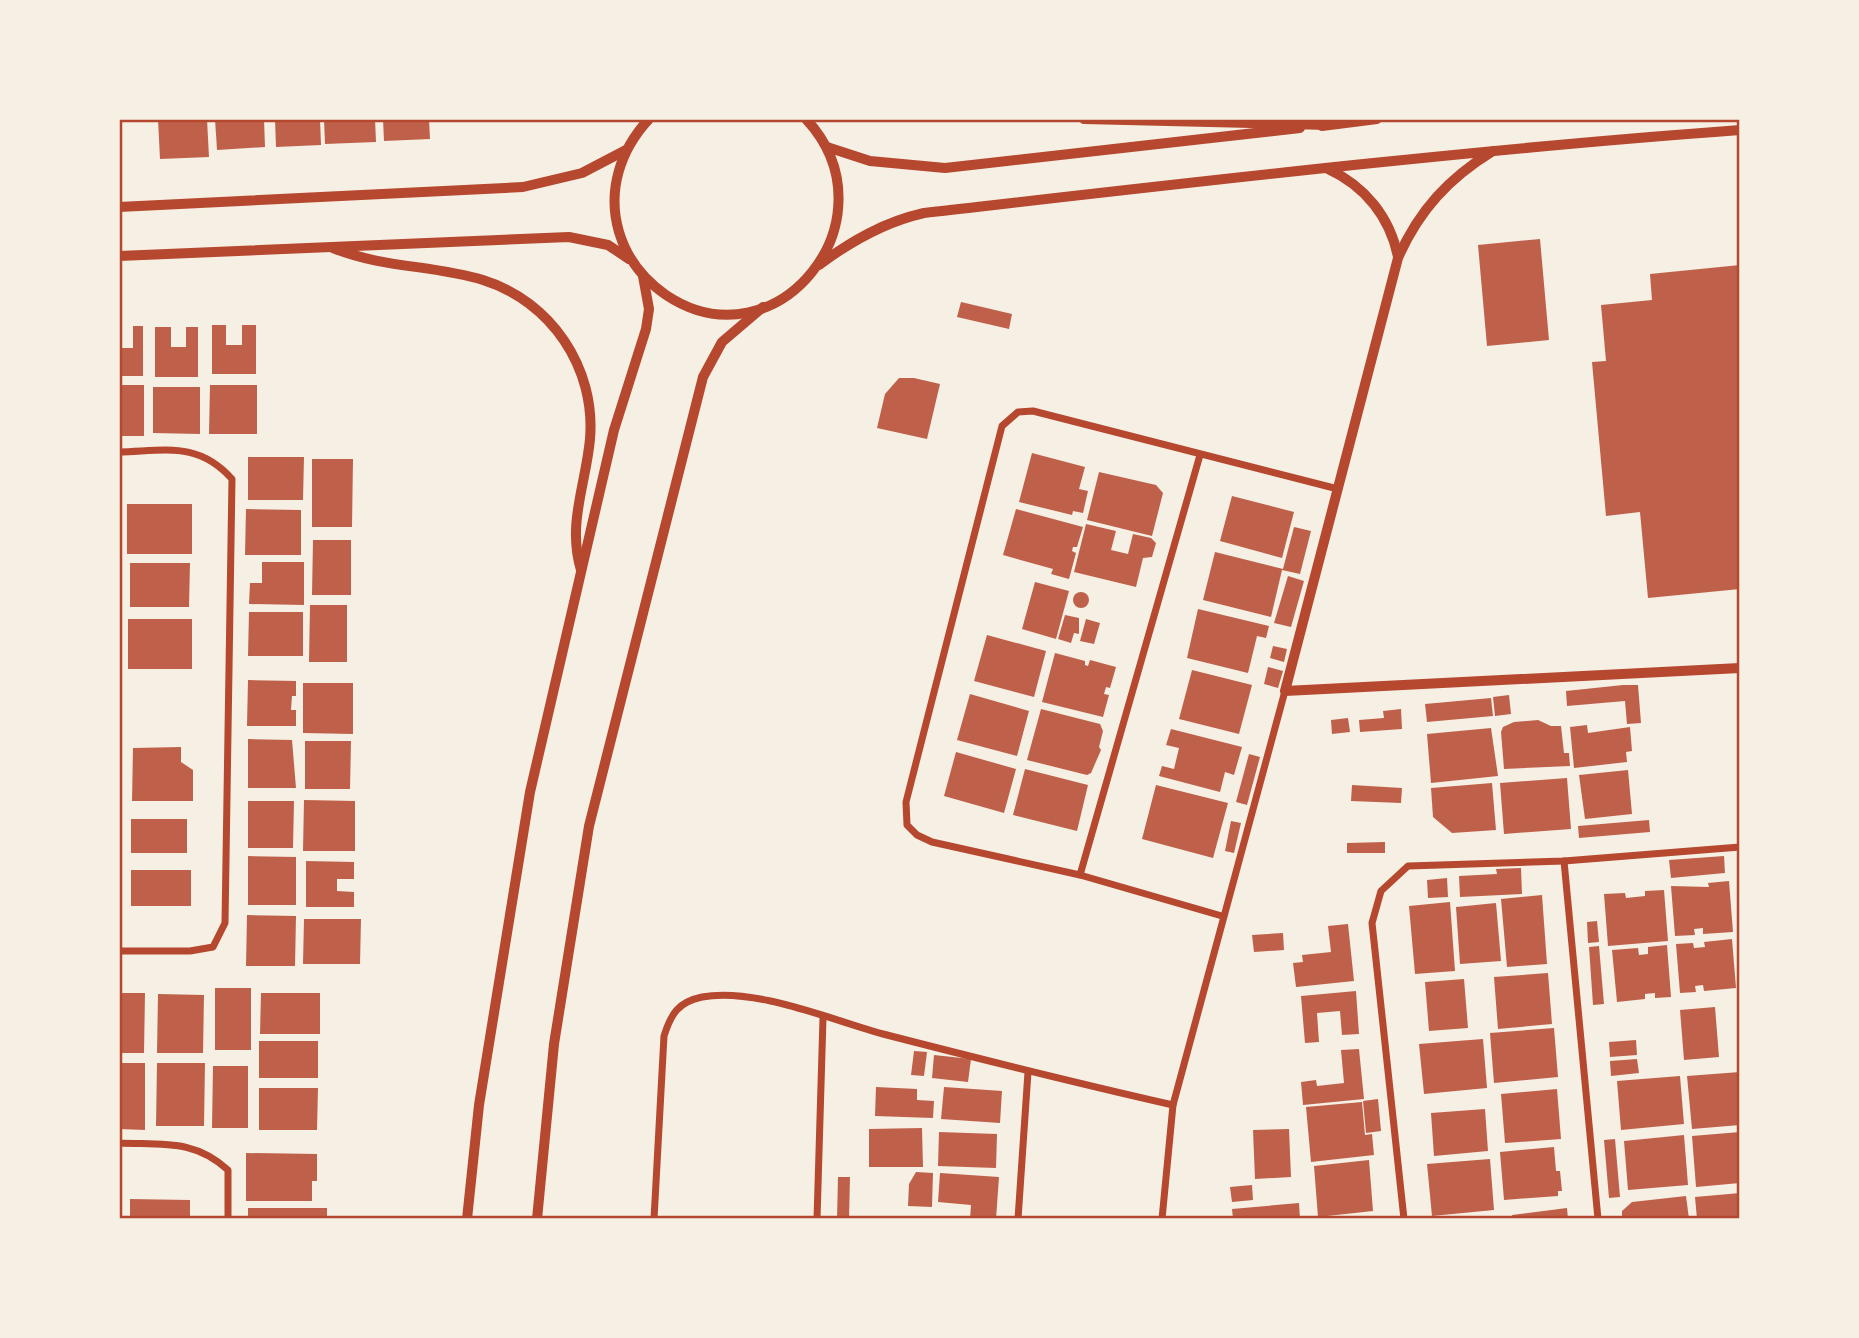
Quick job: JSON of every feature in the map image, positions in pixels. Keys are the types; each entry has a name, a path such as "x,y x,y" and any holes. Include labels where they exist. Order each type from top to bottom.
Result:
{"main road":[{"path":"649,119 626,150 615,187 615,212 629,259 643,276 672,299 708,311 735,312 763,307"},
{"path":"537,1219 554,1044 589,826 703,377 722,342 763,307 788,295 819,265 836,228 840,200 836,173 827,147 806,119"},
{"path":"817,119 819,134"},
{"path":"1084,119 1328,125"},
{"path":"333,248 355,257 399,267 485,280 528,303 561,333 578,364 589,403 590,439 574,534 581,572"},
{"path":"467,1219 479,1105 530,792 614,430 646,329 649,309 643,276"}],"street":[{"path":"827,147 870,162 945,168 1377,119"},
{"path":"819,265 872,231 897,220 924,213 1493,150 1740,130"},
{"path":"122,205 523,187 582,173 626,150"},
{"path":"1162,1219 1173,1105 1398,258 1429,204 1457,175 1493,150"},
{"path":"1325,168 1350,181 1372,201 1389,226 1398,258"},
{"path":"119,256 569,237 608,245 629,259"},
{"path":"1222,916 1080,875 932,842 917,835 907,825 906,803 1002,425 1018,412 1033,411 1338,489"},
{"path":"119,452 188,450 217,463 232,479 225,923 213,947 190,951 119,951"},
{"path":"1080,875 1200,455"},
{"path":"1284,691 1740,668"},
{"path":"1404,1219 1372,923 1381,891 1408,866 1564,861 1740,847"},
{"path":"1564,861 1598,1219"},
{"path":"654,1219 661,1055 674,1012 681,1004 703,997 760,999 1028,1072 1173,1105"},
{"path":"817,1219 823,1018"},
{"path":"1018,1219 1028,1072"},
{"path":"119,1143 185,1146 211,1154 228,1170 228,1219"}],"building":[{"path":"158,119 207,119 209,157 160,159"},
{"path":"215,119 264,119 265,147 217,150"},
{"path":"275,119 320,119 321,145 276,147"},
{"path":"324,119 375,119 376,142 325,144"},
{"path":"383,119 429,119 430,139 384,141"},
{"path":"1540,239 1549,340 1487,346 1478,245"},
{"path":"1740,265 1740,589 1648,598 1640,512 1606,516 1592,362 1606,361 1601,305 1652,300 1650,274"},
{"path":"961,302 1012,314 1009,329 957,317"},
{"path":"212,325 226,325 226,345 242,345 242,325 256,325 256,374 212,374"},
{"path":"133,326 143,326 143,376 119,376 119,348 133,348"},
{"path":"155,327 171,327 171,347 186,347 186,327 198,327 198,377 155,377"},
{"path":"899,378 914,378 940,384 927,439 877,428 885,394"},
{"path":"119,385 144,385 144,436 119,436"},
{"path":"210,385 257,385 257,434 209,434"},
{"path":"153,387 200,387 200,434 153,433"},
{"path":"1032,453 1085,467 1079,489 1088,491 1083,513 1073,511 1072,515 1019,502"},
{"path":"248,457 304,457 303,500 248,500"},
{"path":"312,459 353,459 352,527 312,527"},
{"path":"1099,472 1156,485 1163,493 1152,536 1087,520"},
{"path":"1232,496 1294,512 1282,558 1220,541"},
{"path":"127,504 192,504 192,554 127,554"},
{"path":"246,509 301,510 301,555 245,555"},
{"path":"1016,509 1083,527 1077,547 1073,547 1072,551 1076,553 1069,579 1051,574 1053,569 1003,555"},
{"path":"1086,524 1116,531 1111,550 1128,554 1133,534 1151,538 1156,543 1152,557 1143,558 1136,587 1074,572"},
{"path":"1294,527 1311,531 1300,574 1282,570 1271,617 1203,600 1215,552 1283,569"},
{"path":"313,540 351,540 351,595 312,595"},
{"path":"262,562 304,562 304,605 249,604 250,583 262,583"},
{"path":"130,563 190,563 189,607 130,607"},
{"path":"1288,576 1304,581 1291,627 1274,623"},
{"path":"1035,582 1069,591 1056,639 1022,629"},
{"path":"1081,592 1087,594 1087,606 1081,608 1075,606 1073,600 1075,594"},
{"path":"310,605 347,605 347,662 309,662"},
{"path":"1198,609 1269,626 1266,638 1257,636 1248,673 1187,658"},
{"path":"249,612 303,612 303,656 248,656"},
{"path":"1065,615 1079,618 1079,634 1074,633 1071,643 1058,639"},
{"path":"128,619 192,619 192,669 128,669"},
{"path":"1086,619 1100,623 1094,644 1080,641"},
{"path":"987,635 1046,651 1034,697 974,681"},
{"path":"1273,646 1287,649 1284,662 1270,658"},
{"path":"1055,653 1085,661 1088,666 1090,660 1116,667 1110,688 1106,687 1104,694 1109,695 1103,717 1042,702"},
{"path":"1268,667 1283,671 1278,688 1264,684"},
{"path":"1192,670 1252,685 1239,734 1179,719"},
{"path":"119,679 122,679 122,731 119,731"},
{"path":"248,680 296,681 296,696 292,696 291,710 296,710 296,726 247,726"},
{"path":"303,683 353,683 353,734 303,733"},
{"path":"1638,685 1641,723 1627,724 1625,701 1567,706 1566,691"},
{"path":"970,694 1029,711 1017,756 957,740"},
{"path":"1509,695 1511,714 1495,716 1493,697"},
{"path":"1491,698 1493,716 1427,722 1425,704"},
{"path":"1041,709 1100,724 1103,731 1099,747 1101,750 1091,773 1087,775 1027,760"},
{"path":"1401,709 1402,729 1360,732 1359,720 1384,718 1383,711"},
{"path":"1348,718 1350,732 1332,734 1331,720"},
{"path":"1538,720 1551,726 1561,726 1564,753 1569,753 1570,766 1504,769 1501,732 1503,727 1514,722"},
{"path":"1587,725 1588,733 1630,727 1632,751 1626,752 1627,762 1574,768 1570,727"},
{"path":"1491,728 1498,776 1431,783 1427,734"},
{"path":"1171,729 1242,747 1234,775 1225,772 1220,792 1159,776 1162,766 1174,769 1179,748 1166,745"},
{"path":"248,739 292,740 296,788 248,788"},
{"path":"305,741 351,741 350,789 305,789"},
{"path":"181,747 181,762 193,770 193,801 132,801 133,748"},
{"path":"956,752 1016,769 1004,813 944,796"},
{"path":"1249,754 1260,757 1247,805 1236,802"},
{"path":"1025,769 1088,785 1077,831 1013,815"},
{"path":"1628,770 1632,814 1585,819 1579,775"},
{"path":"1567,778 1571,829 1504,834 1500,783"},
{"path":"1492,783 1496,830 1452,833 1433,817 1431,788"},
{"path":"1156,785 1228,803 1213,858 1142,839"},
{"path":"1352,785 1402,788 1401,803 1351,801"},
{"path":"304,800 355,801 355,851 303,851"},
{"path":"248,801 294,801 293,848 248,848"},
{"path":"131,819 187,819 187,853 131,853"},
{"path":"1649,820 1650,832 1579,838 1578,826"},
{"path":"1231,821 1241,823 1234,853 1225,851"},
{"path":"1385,842 1385,853 1347,853 1347,843"},
{"path":"248,856 296,857 296,905 248,905"},
{"path":"1724,856 1725,873 1671,878 1669,860"},
{"path":"306,861 354,862 354,879 337,879 337,891 354,892 354,907 306,907"},
{"path":"1521,868 1522,894 1460,897 1459,876 1497,874 1496,869"},
{"path":"131,870 191,870 191,906 131,906"},
{"path":"1447,878 1448,897 1428,898 1427,880"},
{"path":"1729,881 1733,932 1703,934 1703,928 1694,929 1695,935 1675,936 1671,886 1709,887 1708,883"},
{"path":"1664,890 1668,941 1608,946 1604,894 1625,893 1626,898 1645,896 1645,891"},
{"path":"1542,895 1547,964 1507,967 1501,899"},
{"path":"1450,902 1455,971 1415,974 1409,906"},
{"path":"1496,903 1501,961 1460,964 1456,907"},
{"path":"247,915 296,916 295,966 246,966"},
{"path":"304,919 361,919 360,964 303,964"},
{"path":"1597,921 1599,942 1588,943 1587,922"},
{"path":"1348,924 1354,981 1296,987 1293,963 1303,962 1302,955 1331,952 1328,926"},
{"path":"1283,933 1284,950 1254,952 1252,935"},
{"path":"1732,939 1736,988 1704,991 1703,985 1695,986 1696,992 1680,993 1676,944 1693,943 1694,948 1705,947 1704,942"},
{"path":"1667,945 1671,997 1655,998 1655,993 1645,994 1645,999 1617,1002 1612,950 1638,948 1639,955 1648,954 1648,947"},
{"path":"1599,946 1604,1004 1593,1005 1589,947"},
{"path":"1548,973 1552,1024 1498,1029 1494,977"},
{"path":"1464,979 1468,1028 1429,1031 1425,982"},
{"path":"215,988 251,988 251,1050 215,1050"},
{"path":"1356,991 1359,1034 1342,1035 1340,1011 1317,1013 1319,1042 1305,1043 1301,996"},
{"path":"119,993 145,993 144,1053 119,1053"},
{"path":"261,993 320,993 320,1034 260,1034"},
{"path":"158,994 204,995 203,1053 157,1053"},
{"path":"1715,1007 1719,1057 1684,1060 1680,1010"},
{"path":"1554,1028 1558,1077 1494,1083 1490,1033"},
{"path":"1483,1039 1487,1088 1424,1094 1419,1044"},
{"path":"1636,1040 1637,1055 1610,1057 1609,1042"},
{"path":"259,1041 318,1041 318,1078 259,1078"},
{"path":"1359,1049 1364,1099 1303,1105 1301,1082 1316,1080 1317,1086 1344,1083 1341,1050"},
{"path":"914,1051 927,1052 924,1076 911,1075"},
{"path":"934,1055 971,1059 968,1082 932,1078"},
{"path":"1637,1059 1639,1073 1611,1076 1610,1061"},
{"path":"119,1063 145,1063 145,1130 119,1129"},
{"path":"157,1063 205,1063 204,1126 156,1126"},
{"path":"213,1066 248,1066 248,1128 212,1128"},
{"path":"1740,1072 1740,1125 1692,1129 1687,1076"},
{"path":"1680,1076 1684,1124 1621,1130 1617,1081"},
{"path":"876,1087 917,1089 917,1100 934,1101 933,1118 875,1116"},
{"path":"944,1087 1002,1091 1000,1123 941,1119"},
{"path":"259,1088 318,1088 317,1130 259,1130"},
{"path":"1557,1089 1561,1139 1505,1143 1501,1094"},
{"path":"1378,1099 1381,1131 1366,1133 1363,1101"},
{"path":"1362,1102 1365,1135 1372,1134 1374,1155 1311,1162 1306,1107"},
{"path":"1485,1109 1488,1151 1434,1156 1431,1113"},
{"path":"922,1128 923,1167 869,1167 869,1129"},
{"path":"1289,1129 1291,1177 1255,1179 1253,1130"},
{"path":"939,1132 997,1134 996,1168 938,1166"},
{"path":"1740,1132 1740,1183 1696,1187 1692,1136"},
{"path":"1684,1135 1688,1185 1628,1190 1624,1141"},
{"path":"1615,1139 1620,1197 1609,1198 1604,1140"},
{"path":"1554,1147 1556,1171 1560,1171 1562,1191 1558,1191 1558,1196 1504,1200 1500,1152"},
{"path":"246,1153 317,1154 317,1181 312,1181 312,1201 246,1201"},
{"path":"1490,1159 1494,1210 1432,1216 1427,1164"},
{"path":"1369,1160 1373,1211 1318,1217 1314,1166"},
{"path":"916,1172 933,1173 932,1207 908,1206 909,1184"},
{"path":"940,1173 999,1177 996,1219 970,1219 971,1205 938,1202"},
{"path":"838,1177 850,1177 849,1219 837,1219"},
{"path":"1252,1185 1253,1200 1232,1202 1230,1187"},
{"path":"1740,1193 1740,1219 1697,1219 1695,1197"},
{"path":"1686,1196 1689,1219 1622,1219 1622,1211 1632,1202"},
{"path":"130,1199 190,1200 190,1219 130,1219"},
{"path":"1299,1203 1300,1219 1233,1219 1232,1209"},
{"path":"248,1208 327,1208 327,1219 248,1219"},
{"path":"1567,1208 1568,1219 1513,1219 1512,1215"}]}
